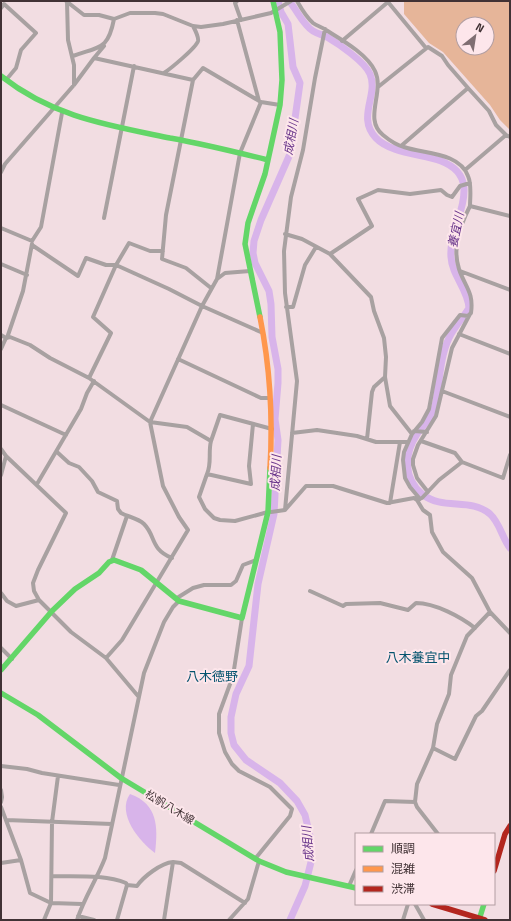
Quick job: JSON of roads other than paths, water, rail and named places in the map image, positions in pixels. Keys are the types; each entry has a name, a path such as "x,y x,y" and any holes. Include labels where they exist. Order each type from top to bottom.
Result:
{"street":[{"path":"217,279 240,153 260,101 235,3 237,1"},
{"path":"229,920 245,903 250,894 257,860 290,816 292,809 270,787 239,771 232,764 225,752 219,733 219,714 233,676 242,618 269,512 272,429 270,398 263,333 245,244 248,224 265,174 280,105 282,80 280,63 280,32 276,8 273,1"},
{"path":"66,2 84,15 100,15 114,18 130,13 155,13 163,14 194,26 212,26 271,13 276,8 290,1"},
{"path":"297,1 312,23 326,29 370,64 376,75 378,87 374,116 377,128 386,138 401,146 443,156 457,163 465,170 470,183 470,206 456,240 455,249 460,271 471,295 472,303 469,315 454,342 447,362 436,416 416,449 413,465 417,478 428,492"},
{"path":"66,2 68,40 73,56 74,85"},
{"path":"342,41 388,2 426,48"},
{"path":"2,4 36,33 21,50 16,68 3,78 32,98 53,110 62,113 122,128 268,160"},
{"path":"1,172 5,164 74,85 111,36 114,18"},
{"path":"164,73 181,61 185,54 198,43 194,26"},
{"path":"283,510 297,381 286,307 284,278 285,234 291,197 304,150 326,29"},
{"path":"73,56 104,45"},
{"path":"378,87 428,46 442,56 489,111 496,125 508,136 465,170"},
{"path":"94,58 193,80"},
{"path":"104,218 134,66"},
{"path":"211,288 186,268 162,259 166,215 193,80 203,68 260,101 280,105"},
{"path":"401,146 468,88"},
{"path":"1,349 19,307 27,275 32,243 42,227 62,113"},
{"path":"1,161 5,164"},
{"path":"330,254 372,226 358,199 378,190 410,194 441,190 447,196 452,197 460,186 470,183"},
{"path":"470,206 508,216 510,211"},
{"path":"1,228 32,243 78,276 86,258 106,265 116,266 263,333"},
{"path":"285,234 302,239 330,254 371,297 374,311 384,338 386,357 385,377 390,406 414,432 427,432"},
{"path":"89,378 111,333 93,317 116,266 129,243 150,251 163,251"},
{"path":"286,307 293,307 305,265 316,246"},
{"path":"1,264 27,275"},
{"path":"106,658 122,640 188,530 162,486 150,422 211,288 217,279 226,273 250,271"},
{"path":"460,271 510,290"},
{"path":"469,315 460,315 442,338 429,409 408,442 403,460 404,473 410,487 420,499 423,510 430,515 432,532 443,552 472,578 490,612 510,633"},
{"path":"459,334 510,354"},
{"path":"1,335 6,338 10,337 30,345 50,358 89,378 150,422 187,427 211,441"},
{"path":"178,359 261,398 270,398"},
{"path":"367,439 372,392 374,387 385,377"},
{"path":"37,484 81,410 87,393 94,381"},
{"path":"442,391 510,417"},
{"path":"1,405 66,435"},
{"path":"272,429 220,415 211,441 209,453 210,468 199,496 205,509 214,518 235,521 283,510 306,486 333,486 390,503 414,498 420,499"},
{"path":"207,474 251,484 249,466 252,424"},
{"path":"292,433 317,430 376,442 408,442"},
{"path":"421,441 455,453 462,462 503,478 510,455"},
{"path":"390,503 393,475 396,469 400,442"},
{"path":"1,449 6,456 66,513 38,570 33,583 34,591 39,600 52,611 71,632 106,658 138,696"},
{"path":"56,452 67,462 79,467 92,481 98,492 117,501 118,509 127,516 144,524 157,547 164,554 172,558"},
{"path":"1,475 6,456"},
{"path":"420,499 439,480 462,462"},
{"path":"1,670 52,611 75,589 100,573 112,560 127,516"},
{"path":"112,560 141,570 178,600 242,618"},
{"path":"94,920 77,918 82,904 105,858 119,785 144,672 164,622 178,600 193,588 204,585 231,585 236,581 243,565 256,560"},
{"path":"310,591 343,606 346,604 380,603 408,610 416,603 428,604 448,612 475,628"},
{"path":"1,593 8,601 16,606 39,600"},
{"path":"437,833 415,802 418,784 433,748 437,724 448,694 451,675 467,636 490,612"},
{"path":"1,648 12,659"},
{"path":"433,748 455,759 476,716 482,711 496,688 510,670"},
{"name":"松帆八木線","path":"1,693 38,715 121,778 257,860 286,872 355,888"},
{"path":"1,766 119,785"},
{"path":"44,920 51,903 52,822 58,776"},
{"path":"1,790 1,802"},
{"path":"371,833 385,801 415,802"},
{"path":"1,807 22,860 30,894 51,903 82,904"},
{"path":"6,820 112,824"},
{"path":"496,859 505,834 510,826"},
{"path":"1,863 22,860"},
{"path":"164,920 173,862"},
{"path":"52,876 96,877 122,881 127,885 137,886 143,878 166,863 181,862 245,903"},
{"path":"349,886 355,872"},
{"path":"117,920 127,885"},
{"path":"403,920 408,905"},
{"path":"416,905 424,920"},
{"path":"435,905 481,919 484,905"}],"waterway":[{"name":"成相川","path":"278,1 281,12 288,24 293,67 300,83 290,154 261,220 254,241 253,253 255,263 269,291 272,337 278,369 275,419 278,440 274,514 258,584 249,666 236,694 231,717 231,733 234,745 246,760 280,783 297,801 305,815 310,836 311,862 305,886 290,920"},
{"name":"養宜川","path":"289,1 309,28 327,37 345,49 367,69 372,82 368,122 370,130 376,138 389,147 441,161 455,169 462,179 464,191 452,244 451,257 454,270 466,295 469,308 449,338 441,363 434,410 413,442 408,458 408,466 411,481 422,494 430,499 439,502 474,506 490,514 510,548"}],"district":[{"name":"八木養宜中","path":"418,657"},
{"name":"八木徳野","path":"212,676"}]}
